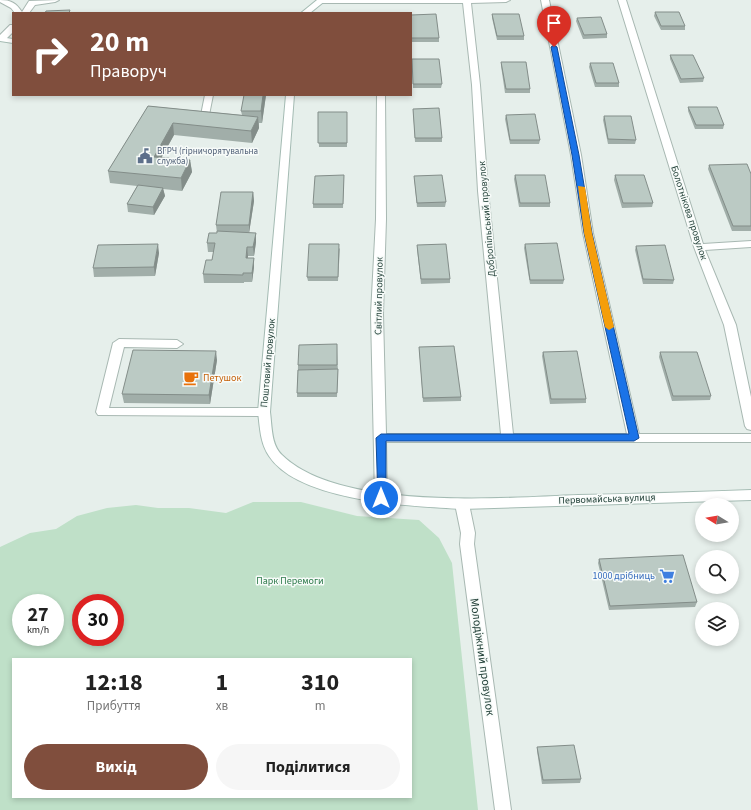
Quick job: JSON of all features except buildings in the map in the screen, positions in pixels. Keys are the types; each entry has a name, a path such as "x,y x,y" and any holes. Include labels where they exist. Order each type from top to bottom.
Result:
{"street":[{"path":"2,0 14,6 18,12"},
{"path":"26,12 32,3 55,0"},
{"path":"306,12 321,1 379,4 506,0"},
{"path":"545,0 576,155 588,233 634,438"},
{"name":"Болотнікова провулок","path":"622,0 699,247 730,325 751,426"},
{"name":"Добропільський провулок","path":"467,1 476,85 483,191 507,437"},
{"path":"0,39 12,28"},
{"path":"0,39 12,41"},
{"path":"205,115 209,96"},
{"name":"Поштовий провулок","path":"290,96 264,412 267,438 276,457 293,472 321,484 381,498 462,504"},
{"name":"Світлий провулок","path":"381,96 381,219 377,314 381,438 381,498"},
{"path":"699,247 751,244"},
{"path":"177,344 119,343 102,412 264,412"},
{"path":"381,438 751,438"},
{"name":"Первомайська вулиця","path":"462,504 751,495"},
{"name":"Молодіжний провулок","path":"462,504 468,533 467,544 503,810"}],"green space":[{"name":"Парк Перемоги","path":"253,502 301,502 357,516 419,520 439,538 452,563 478,810 0,810 0,547 30,533 56,529 77,516 107,508 136,505 158,508 189,508 226,513"}],"slow traffic":[{"path":"581,187 588,233 609,327"}],"place":[{"name":"ВГРЧ (гірничорятувальна служба)","path":"145,156"},
{"name":"Петушок","path":"191,378"},
{"name":"1000 дрібниць","path":"667,576"}],"route":[{"path":"381,498 381,438 634,438 588,233 576,155 554,47"}]}
